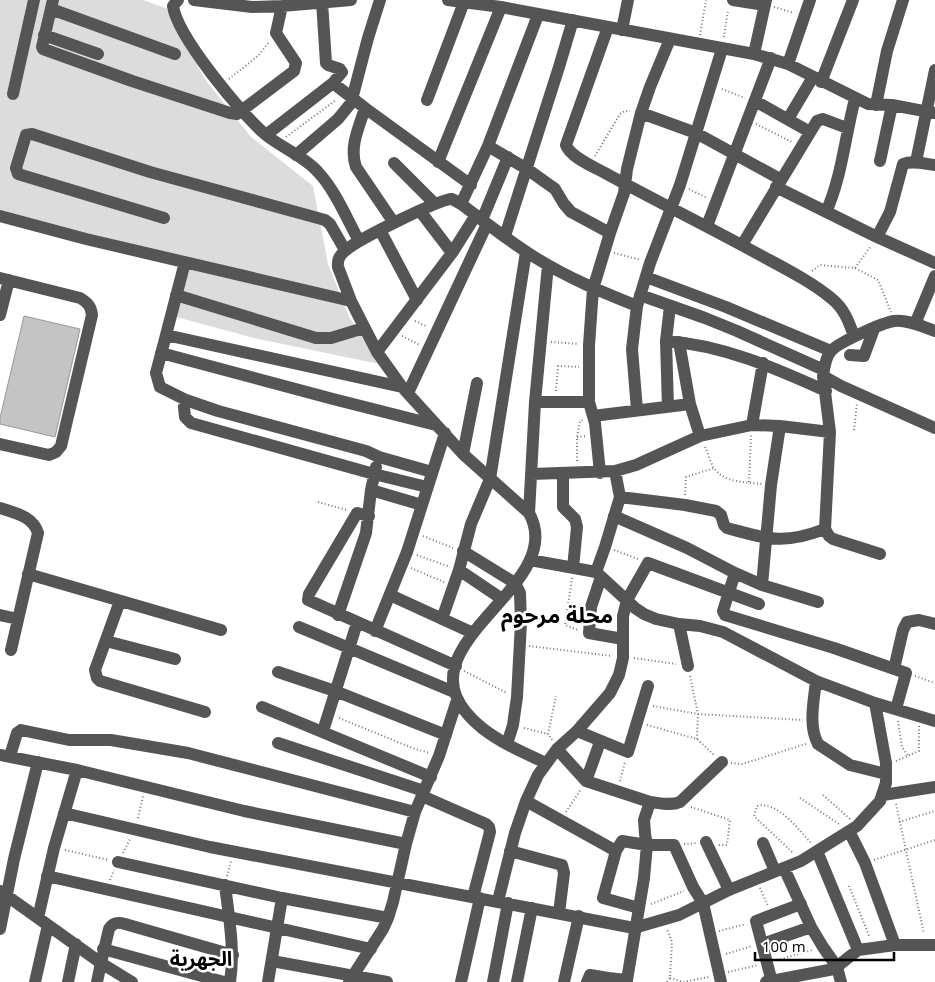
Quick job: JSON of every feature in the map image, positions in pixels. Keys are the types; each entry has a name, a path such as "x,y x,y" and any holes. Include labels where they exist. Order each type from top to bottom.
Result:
{"street":[{"path":"14,94 34,0"},
{"path":"194,0 287,4 343,0"},
{"path":"296,155 347,110 349,96 380,0"},
{"path":"622,30 628,0"},
{"path":"788,64 810,0"},
{"path":"788,119 817,79 853,0"},
{"path":"876,105 889,44 903,0"},
{"path":"172,1 175,15 187,37 221,86 242,112 266,135 320,174 359,241"},
{"path":"427,100 457,1 501,7 516,5 538,14 754,54 788,64 855,99 876,105 892,105 932,112"},
{"path":"266,135 333,83 342,72 340,69 326,63 314,2"},
{"path":"731,5 766,3 754,54"},
{"path":"174,54 52,5 42,47 46,51 132,81 236,114 242,112 296,68 294,60 276,33 287,4"},
{"path":"438,162 501,7"},
{"path":"461,204 488,146 538,14"},
{"path":"505,236 573,20"},
{"path":"608,27 566,145 572,153 625,184 742,245 801,278 832,298 842,310 854,336"},
{"path":"44,35 98,54"},
{"path":"600,473 595,424 589,402 589,345 593,289 624,193 627,169 650,87 670,39"},
{"path":"637,410 632,349 639,301 650,263 680,185 722,49"},
{"path":"707,226 771,58"},
{"path":"916,162 932,112 935,70"},
{"path":"333,83 471,185"},
{"path":"826,212 834,194 855,99"},
{"path":"755,101 810,132"},
{"path":"880,161 892,105"},
{"path":"365,108 353,148 353,160 394,224"},
{"path":"642,113 696,133 735,153 778,183 826,212 935,263"},
{"path":"742,245 800,146 817,121 821,118 848,128"},
{"path":"164,218 18,174 16,168 26,135 32,134 150,172 325,220 330,224 345,250"},
{"path":"488,146 527,169 555,189 571,212 610,234"},
{"path":"405,390 438,332 508,157"},
{"path":"394,162 436,204"},
{"path":"877,237 890,212 903,164 906,162 916,162 935,165"},
{"path":"352,979 388,918 415,812 431,777 446,735 456,696 453,679 458,658 473,633 515,583 530,560 535,534 534,524 528,513 463,454 405,390 377,352 351,301 338,267 338,258 345,250 380,230 436,204 449,199 455,200 526,252 593,289 639,301 670,306 737,331 823,373 858,394 935,428"},
{"path":"420,212 452,253"},
{"path":"0,216 351,301"},
{"path":"377,352 452,253 482,220"},
{"path":"380,230 417,300"},
{"path":"442,619 471,524 490,479 526,252"},
{"path":"185,262 156,373 160,387 186,400 218,411 366,451 379,457 432,472"},
{"path":"528,513 532,474 535,402 548,265"},
{"path":"915,324 935,276"},
{"path":"646,277 726,307 831,351"},
{"path":"0,315 4,279 80,298 88,302 92,308 92,315 61,446 56,452 49,455 0,444"},
{"path":"176,295 316,338 331,338 364,328"},
{"path":"668,407 673,342 670,306"},
{"path":"880,554 833,539 825,529 830,432 823,373 831,351 854,336 894,321 915,324 935,331"},
{"path":"850,355 864,356 874,329"},
{"path":"166,335 405,390"},
{"path":"673,342 704,346 763,363 826,391"},
{"path":"673,342 700,436"},
{"path":"161,353 440,429"},
{"path":"752,424 763,363"},
{"path":"463,454 477,384"},
{"path":"186,400 184,408 185,417 191,423 427,487"},
{"path":"535,402 589,402"},
{"path":"593,416 690,404"},
{"path":"532,474 615,471 636,465 700,436 752,424 830,432"},
{"path":"762,585 780,426"},
{"path":"375,631 414,532 432,472 440,429"},
{"path":"379,457 363,515 308,597 310,602 456,666"},
{"path":"615,471 620,497 605,547 591,607 589,633 623,639"},
{"path":"563,474 563,508 575,519 577,527 573,568"},
{"path":"371,490 422,505"},
{"path":"620,497 716,511 727,528 767,539 804,537 825,529"},
{"path":"0,508 25,517 36,526 38,532 11,650"},
{"path":"338,615 366,533 363,515"},
{"path":"614,516 687,548 735,574 762,585 818,602"},
{"path":"463,551 515,583 521,598 517,698 514,725 508,744"},
{"path":"530,560 599,574 644,614 656,619 700,626 723,632 816,681 875,703 935,721"},
{"path":"493,982 510,852 526,801 546,763 557,749 577,731 613,688 619,675 623,658 622,624 627,600 648,563 759,604"},
{"path":"458,570 502,599"},
{"path":"28,574 221,630"},
{"path":"735,574 723,611 725,615 834,648 900,671"},
{"path":"390,595 473,633"},
{"path":"120,601 95,670 95,674 100,681 205,712"},
{"path":"0,615 18,619"},
{"path":"896,709 903,630 907,622 919,620 935,624"},
{"path":"323,731 330,715 335,691 357,623"},
{"path":"678,624 688,666"},
{"path":"299,627 456,696 478,725 508,744 546,763"},
{"path":"106,640 175,659"},
{"path":"278,672 335,691 446,735"},
{"path":"816,681 812,720 816,740 824,748 845,762 860,768 886,774"},
{"path":"577,731 628,752 648,686"},
{"path":"875,703 882,735 888,795"},
{"path":"262,707 431,777"},
{"path":"406,844 244,811 77,770 5,756 16,735 22,730 69,740 123,742 188,753 415,812"},
{"path":"586,781 600,742"},
{"path":"278,743 423,794 490,827 461,982"},
{"path":"557,749 586,781 650,802 677,804 722,762"},
{"path":"0,929 3,893 38,762"},
{"path":"34,982 48,876 54,848 77,770"},
{"path":"64,813 135,831 233,852 397,884 559,912 634,928 679,915 729,890 801,860 853,829 888,795 935,788"},
{"path":"526,801 616,851"},
{"path":"587,982 590,975 608,980 627,980 648,845 644,820 650,802"},
{"path":"853,829 895,945"},
{"path":"639,908 604,898 616,851 622,841 648,845 674,845 693,887 703,903 721,978"},
{"path":"706,842 729,890"},
{"path":"763,843 801,904 811,927 837,967 841,982"},
{"path":"817,851 858,950"},
{"path":"510,852 562,866 564,873 559,912"},
{"path":"118,862 282,898 388,918"},
{"path":"48,876 371,949"},
{"path":"225,885 232,955 230,982"},
{"path":"3,893 132,982"},
{"path":"268,982 282,898"},
{"path":"801,904 756,921 770,982 830,970 837,967 858,950 895,945 931,945"},
{"path":"517,982 532,908"},
{"path":"564,982 579,916"},
{"path":"96,982 103,949 111,925 120,922 232,955"},
{"path":"762,944 811,927"},
{"path":"68,982 76,944"},
{"path":"103,949 224,982"},
{"path":"272,961 352,979 387,982"}],"path":[{"path":"699,44 706,0"},
{"path":"766,3 806,16"},
{"path":"722,49 731,5"},
{"path":"221,86 258,56 276,33"},
{"path":"711,85 755,101"},
{"path":"278,144 349,96"},
{"path":"590,165 620,114"},
{"path":"747,119 800,146"},
{"path":"680,185 716,202"},
{"path":"855,268 877,237"},
{"path":"605,250 650,263"},
{"path":"801,278 820,265 855,268 878,280 894,321"},
{"path":"404,317 438,332"},
{"path":"393,332 428,349"},
{"path":"541,342 589,345"},
{"path":"555,402 558,366 589,367"},
{"path":"854,430 858,394"},
{"path":"576,473 577,437 580,421 593,416"},
{"path":"700,436 714,468 728,479 749,482 752,424"},
{"path":"685,505 684,480 686,477 714,468"},
{"path":"318,502 363,515"},
{"path":"414,532 463,551"},
{"path":"605,547 648,563"},
{"path":"407,552 458,570"},
{"path":"403,564 453,586"},
{"path":"573,568 565,625 589,633"},
{"path":"520,645 623,658 648,659 688,666 698,714 697,739"},
{"path":"456,666 517,698"},
{"path":"900,671 935,683"},
{"path":"514,725 548,734 556,696"},
{"path":"642,705 698,714 812,720"},
{"path":"896,709 902,747 908,756 917,752 920,748 918,715"},
{"path":"330,715 414,749 439,756"},
{"path":"638,723 697,739 722,762 742,764 816,740"},
{"path":"617,791 628,752"},
{"path":"562,820 586,781"},
{"path":"106,889 135,831 146,787"},
{"path":"823,795 853,829"},
{"path":"888,795 899,822 931,945"},
{"path":"800,798 853,829"},
{"path":"674,845 706,842 726,846 730,820 709,812 677,804"},
{"path":"801,860 754,816 757,806 763,804 785,814 817,851"},
{"path":"899,822 935,812"},
{"path":"865,863 935,840"},
{"path":"54,848 118,862"},
{"path":"225,885 233,852"},
{"path":"756,879 772,915"},
{"path":"849,886 874,947"},
{"path":"639,908 661,902 693,887"},
{"path":"663,920 672,942 670,978 667,982"},
{"path":"711,934 756,921"},
{"path":"716,956 762,944"},
{"path":"670,978 683,982 721,978 823,947"}],"shaded area":[{"path":"0,0 143,0 168,9 204,78 251,137 313,186 328,264 349,317 384,365 254,338 169,315 183,262 0,213"}],"building":[{"path":"24,316 80,329 55,437 0,424"}],"district":[{"name":"محلة مرحوم","path":"557,615"},
{"name":"الجهرية","path":"201,959"}]}
